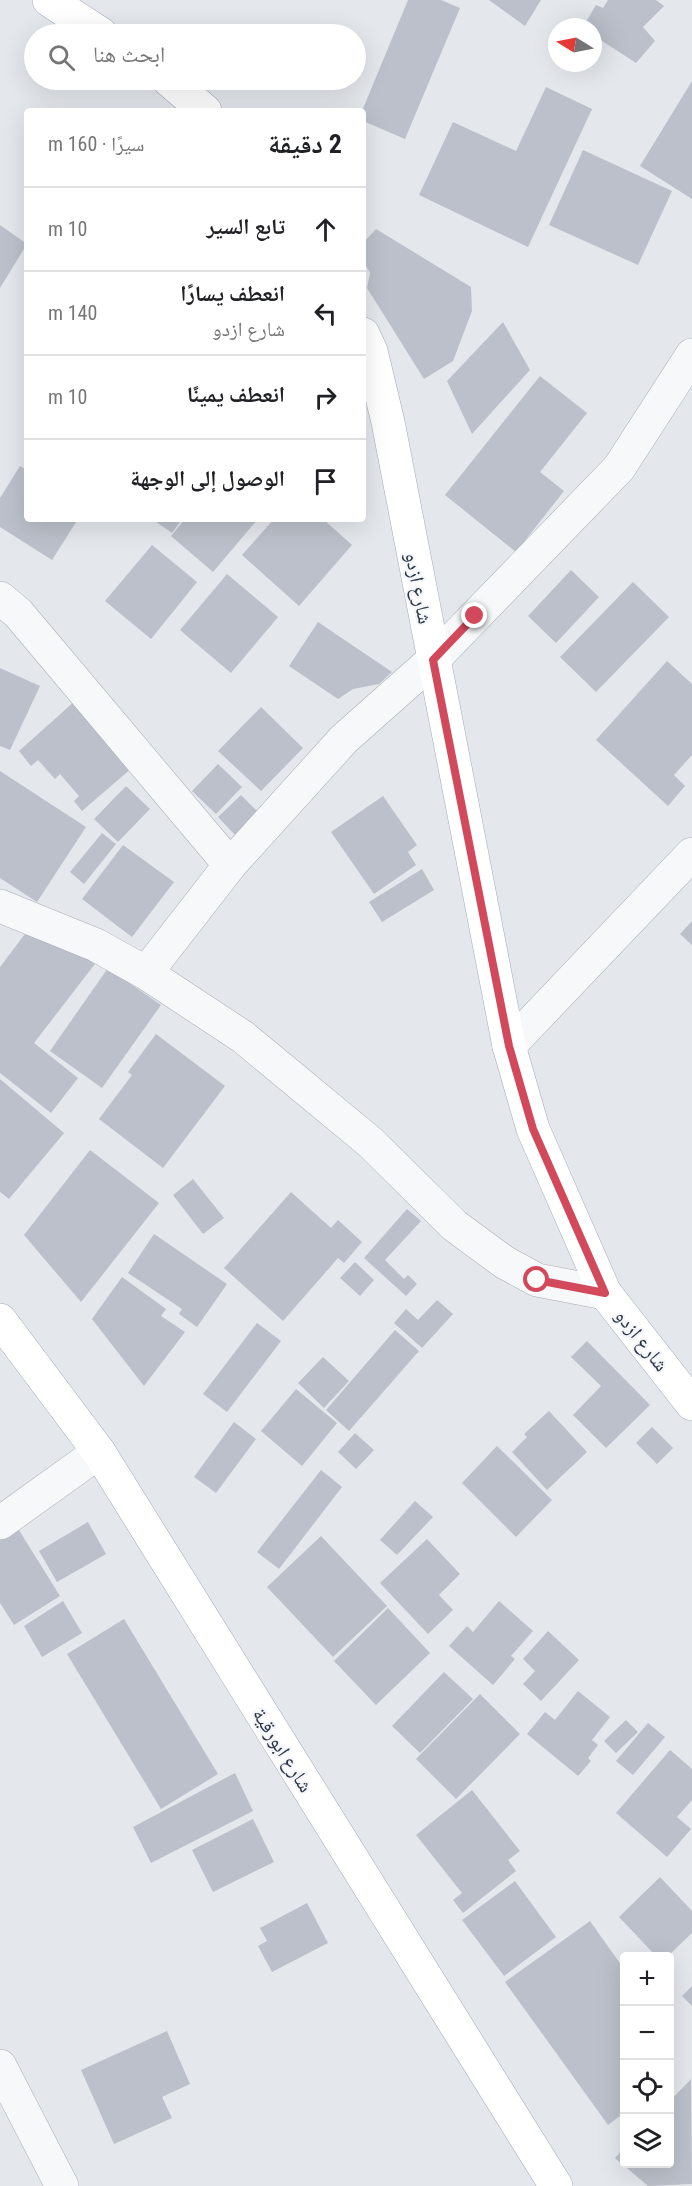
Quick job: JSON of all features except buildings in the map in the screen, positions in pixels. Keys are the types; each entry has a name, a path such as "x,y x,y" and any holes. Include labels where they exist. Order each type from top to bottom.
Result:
{"main road":[{"path":"50,0 86,24"},
{"path":"181,90 202,108"},
{"name":"شارع ازدو","path":"366,340 371,351 388,422 509,1046 533,1129 605,1293 692,1404"},
{"name":"شارع ابورقية","path":"0,1320 99,1452 556,2186"}],"street":[{"path":"146,973 230,865 344,739 433,660 619,468 692,355"},
{"path":"0,598 18,613 230,865"},
{"path":"509,1046 692,854"},
{"path":"0,906 96,945 146,973 243,1037 370,1142 455,1226 504,1262 537,1280 605,1293"},
{"path":"0,1523 99,1452"},
{"path":"0,2066 62,2186"}],"route":[{"path":"475,616 433,660 509,1046 533,1129 605,1293 537,1280"}]}
